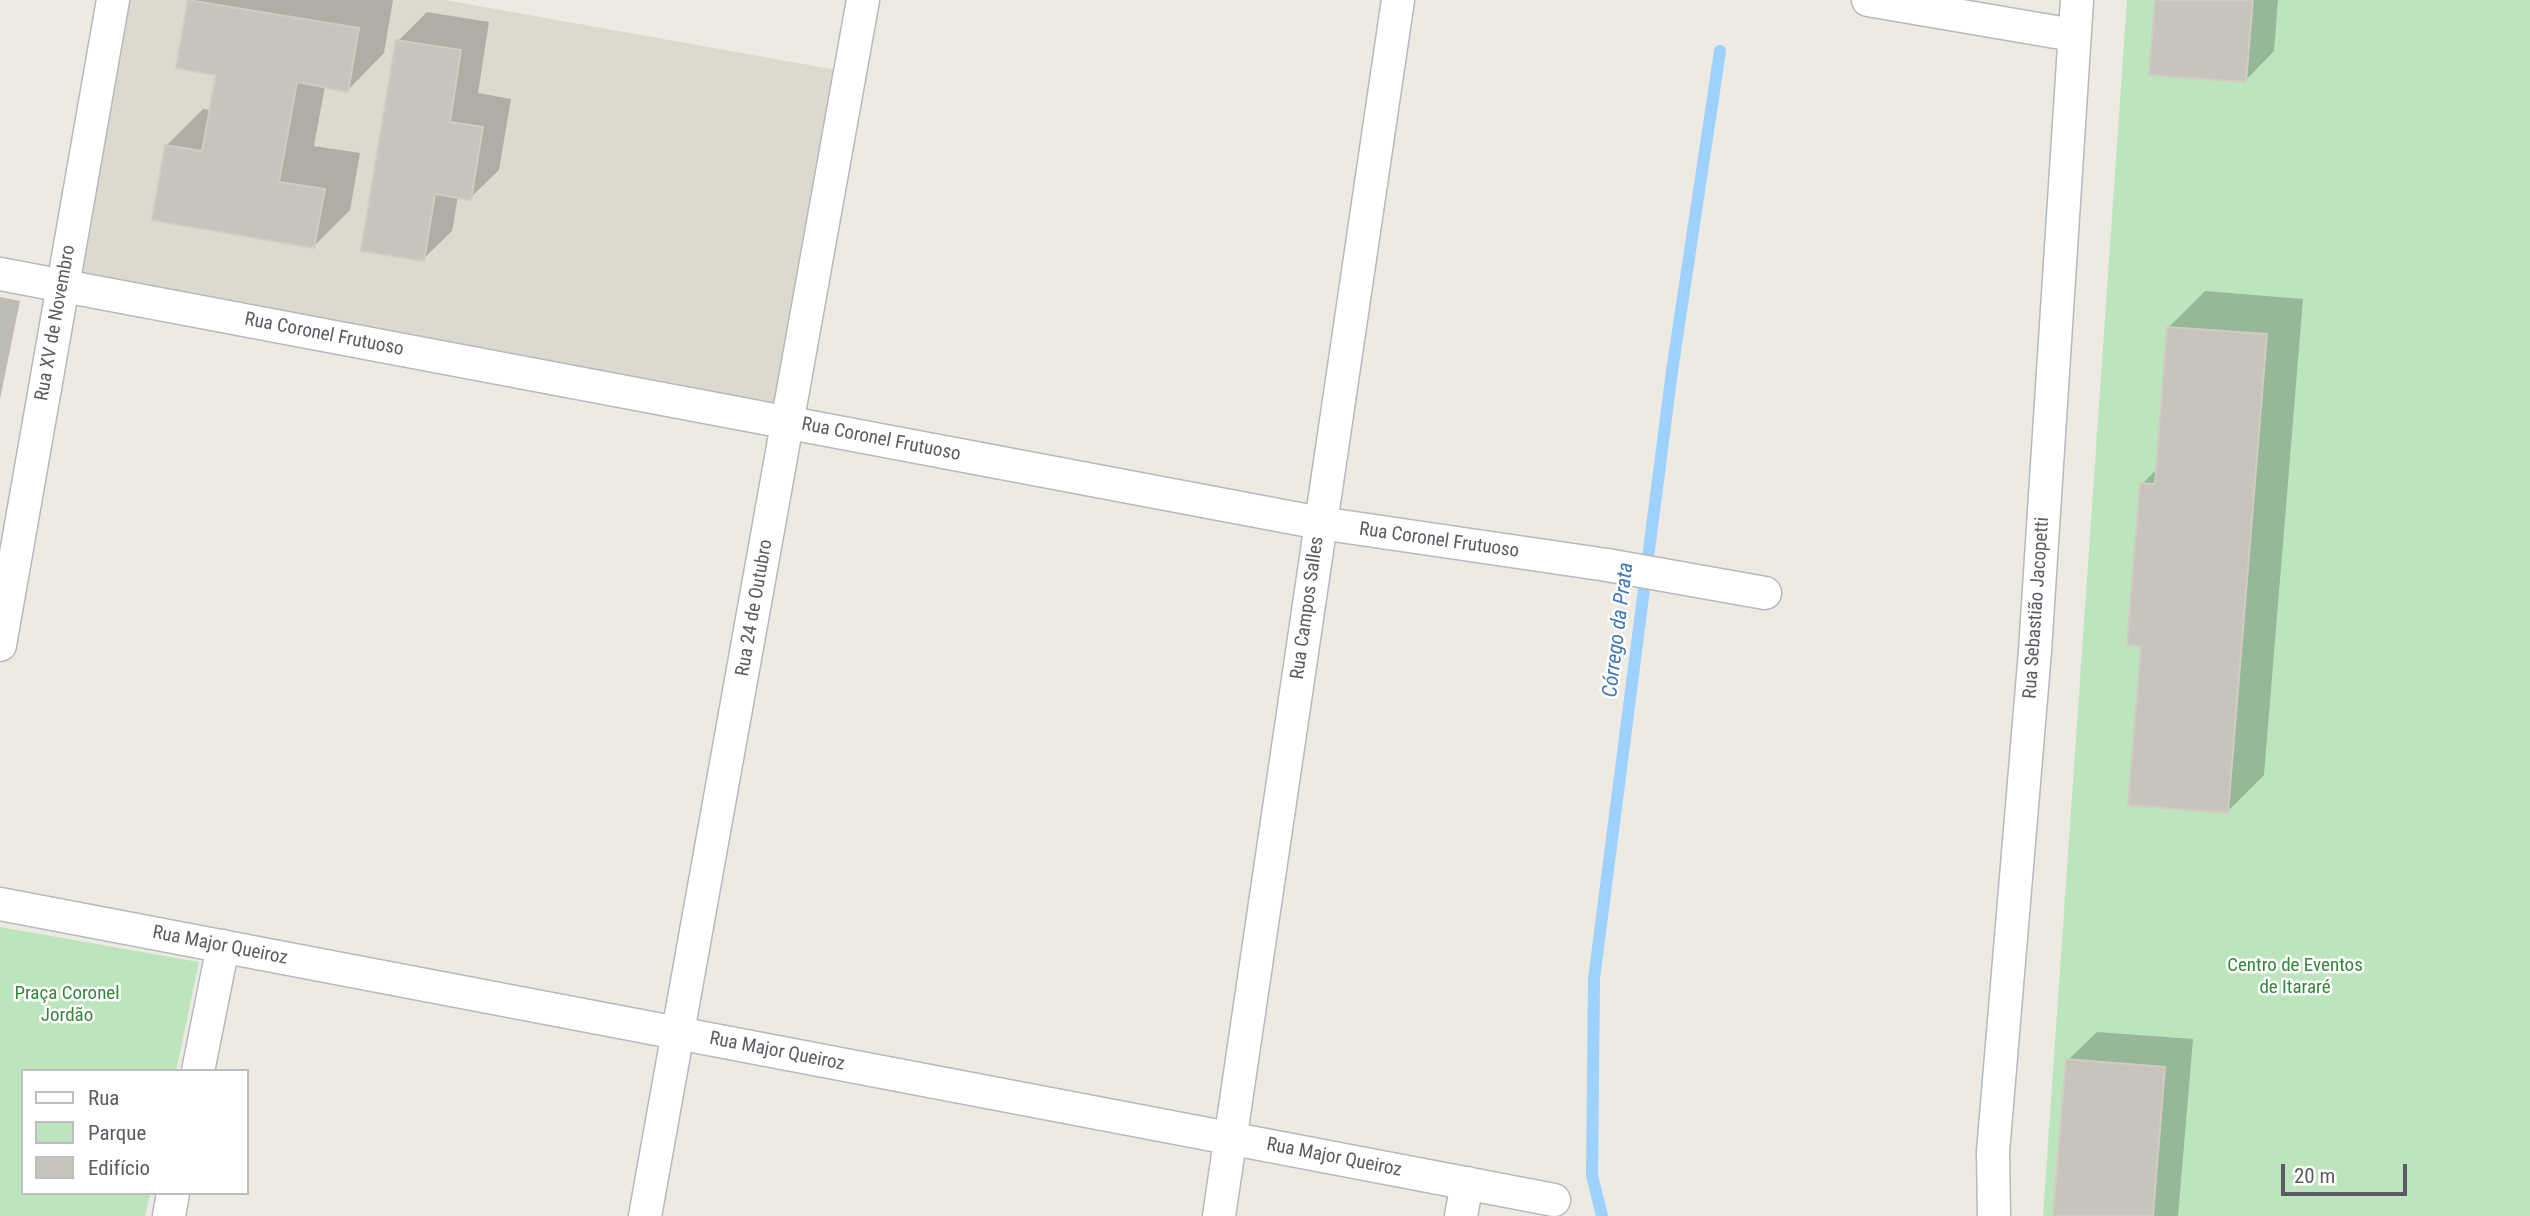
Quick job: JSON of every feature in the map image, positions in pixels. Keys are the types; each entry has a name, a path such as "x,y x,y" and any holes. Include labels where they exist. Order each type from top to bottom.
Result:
{"street":[{"name":"Rua XV de Novembro","path":"0,646 113,0"},
{"name":"Rua 24 de Outubro","path":"645,1216 863,0"},
{"name":"Rua Campos Salles","path":"1219,1216 1233,1139 1320,523 1398,0"},
{"path":"1868,0 2073,36"},
{"name":"Rua Sebastião Jacopetti","path":"1994,1216 1993,1152 2035,651 2077,0"},
{"name":"Rua Coronel Frutuoso","path":"0,274 1320,523 1607,565 1765,593"},
{"name":"Rua Major Queiroz","path":"0,904 1554,1200"},
{"path":"198,1069 223,946"},
{"path":"1461,1216 1467,1183"},
{"path":"169,1216 173,1195"}],"shaded area":[{"path":"115,0 445,0 848,72 789,421 64,285"}],"green space":[{"name":"Centro de Eventos de Itararé","path":"2127,0 2530,0 2530,1216 2043,1216"},
{"name":"Praça Coronel Jordão","path":"0,927 199,962 176,1069 21,1069 21,1195 150,1195 145,1216 0,1216"}],"building":[{"path":"188,0 359,28 348,92 297,82 279,182 325,189 314,248 152,220 165,145 202,151 216,75 176,68"},
{"path":"2155,0 2253,0 2246,82 2149,75"},
{"path":"396,40 461,50 450,122 483,127 471,200 435,194 424,261 361,251"},
{"path":"2167,327 2267,334 2228,813 2128,805 2141,646 2127,645 2140,483 2155,484"},
{"path":"2066,1059 2165,1067 2153,1216 2053,1216"}],"waterway":[{"name":"Córrego da Prata","path":"1602,1216 1592,1175 1594,979 1672,371 1720,51"}]}
